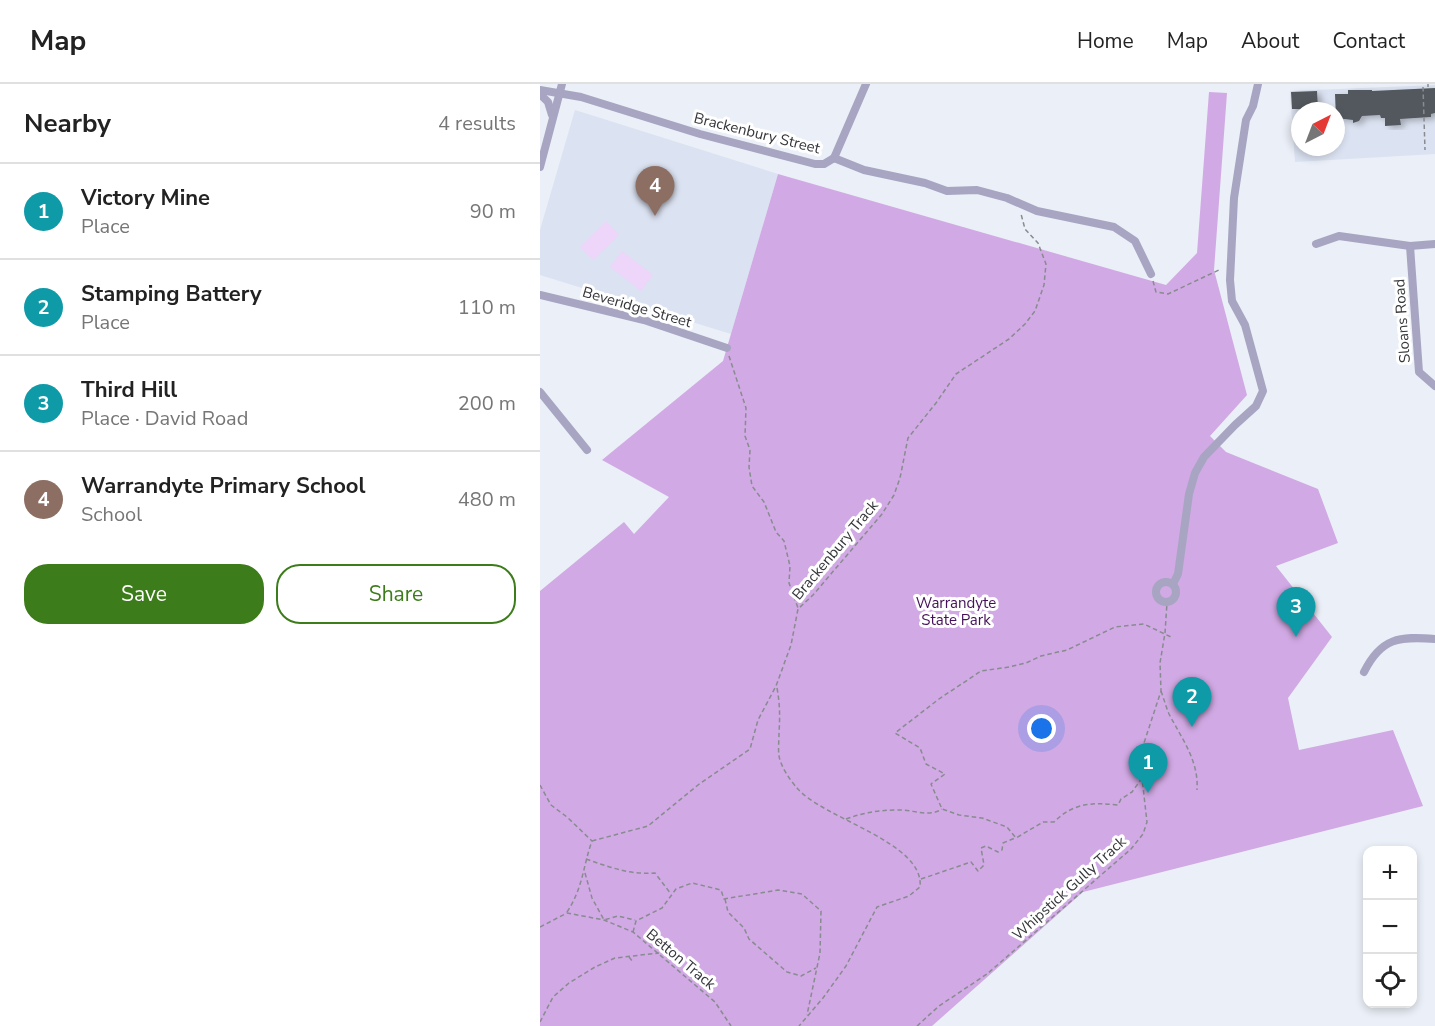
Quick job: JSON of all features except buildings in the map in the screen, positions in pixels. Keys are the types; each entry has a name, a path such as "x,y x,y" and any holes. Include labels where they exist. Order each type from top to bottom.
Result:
{"street":[{"path":"834,158 866,84"},
{"path":"1173,584 1178,574 1189,494 1195,473 1203,457 1257,406 1263,391 1245,325 1232,301 1230,264 1234,198 1246,120 1253,106 1258,84"},
{"path":"540,168 561,88"},
{"name":"Brackenbury Street","path":"540,92 561,88 700,134 815,164 824,164 834,158 864,170 925,183 947,191 977,190 1017,202 1036,211 1114,227 1135,241 1151,274"},
{"path":"540,92 548,102 553,118"},
{"path":"1316,244 1339,236 1410,246 1435,244"},
{"name":"Sloans Road","path":"1410,246 1419,372 1435,386"},
{"name":"Beveridge Street","path":"540,295 644,320 727,348"},
{"path":"540,392 587,450"},
{"path":"1162,582 1173,584 1176,589 1173,600 1167,603 1158,598 1157,587 1162,582"},
{"path":"1364,672 1371,658 1389,641 1412,637 1435,639"}],"path":[{"path":"1423,87 1425,150"},
{"name":"Brackenbury Track","path":"592,841 648,826 698,785 750,749 758,720 776,686 791,645 798,609 813,595 882,514 894,495 900,478 908,438 956,374 1008,339 1025,324 1035,311 1044,285 1046,264 1038,243 1025,229 1017,202"},
{"path":"1151,274 1156,292 1168,294 1230,264"},
{"path":"727,348 746,408 745,436 750,450 749,467 753,486 764,502 776,532 784,541 790,566 789,583 798,609"},
{"name":"Whipstick Gully Track","path":"917,1026 939,1006 987,974 1131,849 1143,834 1147,822 1142,778 1143,746 1161,690 1160,663 1167,603"},
{"path":"1016,838 1007,827 982,818 959,815 942,809 931,784 945,774 926,764 920,748 895,733 939,699 981,671 1018,665 1041,656 1067,650 1115,627 1144,624 1173,638"},
{"path":"776,686 780,707 779,756 798,789 819,805 888,842 909,859 921,879 920,887 909,896 877,907 846,966 799,1026"},
{"path":"1161,690 1169,715 1176,724 1195,765 1198,777 1197,790"},
{"path":"921,879 971,862 978,871 984,865 981,848 986,846 999,852 1002,850 1003,843 1043,822 1054,822 1064,812 1087,803 1118,805 1121,799 1132,792 1142,778"},
{"path":"540,785 551,805 592,841 586,859 585,873 592,898 604,920 618,916 636,921 648,916 662,908 676,889 692,883 721,890 728,912 744,928 749,939 787,972 801,976 810,974 817,968"},
{"path":"845,820 867,812 899,810 935,814 942,809"},
{"path":"586,859 638,874 655,873 672,895"},
{"path":"540,927 567,913 585,873"},
{"path":"724,898 778,890 802,894 821,911 820,953 807,1016"},
{"name":"Betton Track","path":"567,913 604,920 633,932 715,1002 731,1026"},
{"path":"633,932 636,921"},
{"path":"540,1022 553,997 569,983 615,958 660,953"},
{"path":"628,956 633,962"}],"shaded area":[{"path":"1435,85 1435,154 1295,162 1295,156 1345,156 1345,102 1291,102 1291,105 1290,91"},
{"path":"575,110 778,174 731,334 540,275 540,230"},
{"path":"606,221 619,235 593,260 580,247"},
{"path":"622,251 653,275 641,291 610,267"}],"green space":[{"name":"Warrandyte State Park","path":"1209,92 1227,93 1214,270 1247,395 1210,436 1226,452 1318,489 1338,543 1276,566 1332,637 1288,698 1299,750 1393,730 1423,806 1083,892 932,1026 540,1026 540,591 624,522 634,534 669,497 602,460 723,361 778,174 1166,285 1197,253"}],"place":[{"name":"Warrandyte Primary School","path":"655,216"},
{"name":"Third Hill","path":"1296,637"},
{"name":"Stamping Battery","path":"1192,727"},
{"name":"Victory Mine","path":"1148,793"}]}
